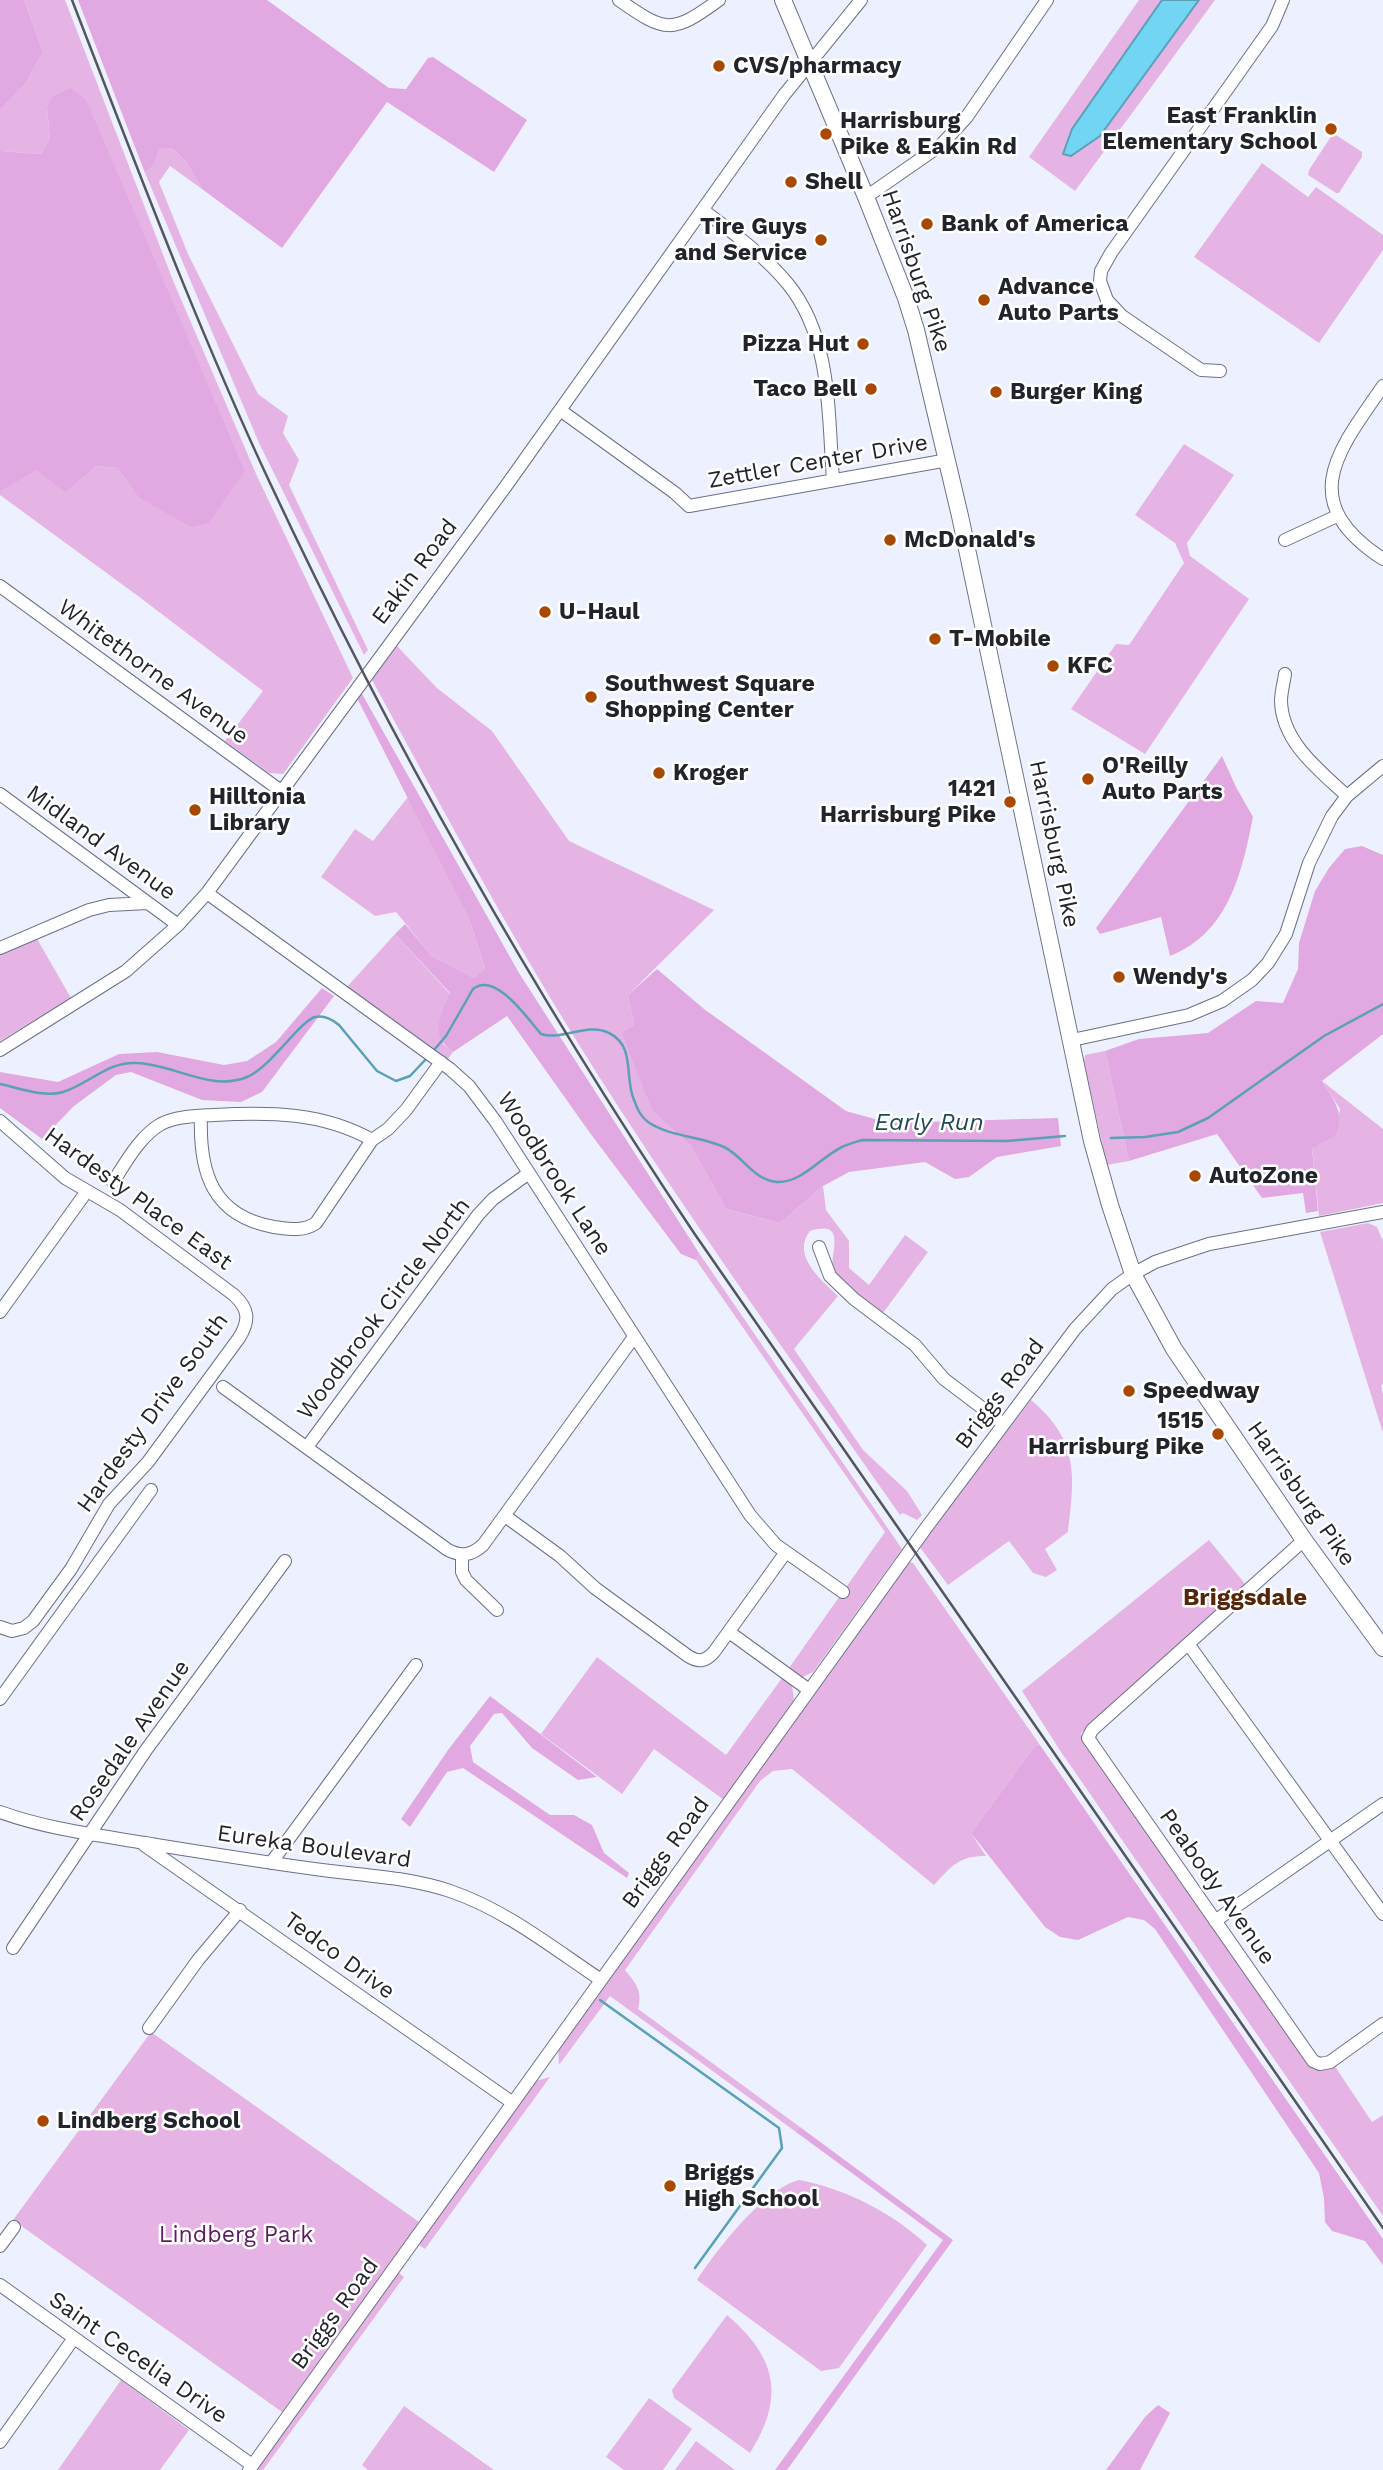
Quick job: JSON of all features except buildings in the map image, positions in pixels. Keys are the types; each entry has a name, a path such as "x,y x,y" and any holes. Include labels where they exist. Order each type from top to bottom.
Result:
{"main road":[{"name":"Harrisburg Pike","path":"783,0 866,197 913,319 948,460 1098,1166 1133,1273 1174,1349 1304,1540 1383,1648"}],"street":[{"path":"619,0 648,20 664,26 674,26 698,17 719,0"},
{"name":"Eakin Road","path":"0,1050 107,985 153,949 207,893 560,410 784,95 861,0"},
{"path":"866,197 941,145 966,118 1047,0"},
{"path":"1220,371 1201,370 1122,316 1107,300 1096,277 1272,26 1283,0"},
{"path":"703,210 756,250 789,285 804,309 824,369 833,480"},
{"path":"1383,386 1345,439 1332,475 1337,516 1355,539 1383,559"},
{"name":"Zettler Center Drive","path":"560,410 689,506 948,460"},
{"path":"1285,540 1337,516"},
{"name":"Whitethorne Avenue","path":"0,586 281,791"},
{"path":"1285,674 1281,700 1283,715 1296,746 1347,796"},
{"path":"1072,1040 1189,1015 1222,1001 1252,979 1268,963 1286,934 1317,845 1347,796 1383,766"},
{"name":"Midland Avenue","path":"0,794 178,925"},
{"name":"Woodbrook Lane","path":"207,893 469,1086 529,1173 750,1515 762,1531 786,1552 843,1592"},
{"path":"0,948 89,910 109,905 148,903"},
{"path":"201,1116 203,1166 214,1189 229,1208 246,1219 302,1230 316,1223 372,1140 388,1129 406,1110 433,1057"},
{"path":"113,1182 151,1131 170,1120 252,1113 292,1115 323,1120 372,1140"},
{"name":"Hardesty Place East","path":"0,1121 65,1178 126,1214 234,1294 247,1314"},
{"name":"Woodbrook Circle North","path":"307,1447 478,1215 493,1199 529,1173"},
{"path":"0,1312 87,1191"},
{"name":"Briggs Road","path":"251,2467 1002,1423 1075,1329 1112,1289 1133,1273 1154,1262 1209,1244 1382,1215"},
{"path":"819,1247 830,1276 854,1299 915,1345 944,1378 1002,1423"},
{"name":"Hardesty Drive South","path":"6,1629 23,1628 41,1610 71,1569 109,1504 148,1462 239,1338 246,1327 247,1314"},
{"path":"223,1387 448,1550 462,1555 478,1549 505,1516 635,1337"},
{"path":"0,1699 151,1490"},
{"path":"505,1516 560,1556 595,1588 695,1660 709,1658 786,1552"},
{"path":"1304,1540 1189,1645 1383,1914"},
{"path":"462,1555 462,1572 466,1580 497,1610"},
{"name":"Rosedale Avenue","path":"13,1948 162,1727 285,1561"},
{"path":"729,1632 809,1690"},
{"name":"Peabody Avenue","path":"1189,1645 1092,1730 1089,1734 1090,1742 1313,2061 1320,2064 1330,2062 1383,2024"},
{"path":"271,1863 416,1665"},
{"path":"1215,1921 1383,1804"},
{"name":"Eureka Boulevard","path":"0,1812 90,1835 401,1880 449,1891 519,1924 601,1980"},
{"name":"Tedco Drive","path":"141,1843 513,2102"},
{"path":"149,2028 198,1959 240,1910"},
{"path":"0,2246 14,2227"},
{"name":"Saint Cecelia Drive","path":"0,2285 251,2467"},
{"path":"0,2442 74,2338"}],"green space":[{"path":"24,0 65,0 174,283 257,476 353,678 283,774 269,773 225,741 263,691 0,495 0,492 36,469 65,493 97,466 117,468 138,497 245,470 163,280 47,108 50,138 41,154 0,151 0,110 26,83 43,52"},
{"path":"1139,0 1162,0 1072,129 1064,154 1100,136 1199,0 1215,0 1075,191 1029,157"},
{"path":"1332,135 1362,152 1362,157 1339,193 1308,175"},
{"path":"160,148 172,148 187,163 202,189 170,166 159,182 188,254 258,394 288,416 283,433 299,460 289,485 368,650 364,655 259,443 145,173 154,165"},
{"path":"1262,163 1308,197 1316,187 1383,235 1383,250 1319,343 1194,257"},
{"path":"1184,444 1234,475 1187,543 1190,556 1249,599 1145,754 1071,709 1116,644 1129,645 1184,563 1175,543 1135,515"},
{"path":"397,646 437,688 492,731 569,841 714,910 628,995 634,1025 623,1033 652,1111 691,1146 726,1209 780,1223 823,1186 826,1210 849,1241 849,1268 869,1285 905,1235 928,1252 883,1313 835,1274 834,1235 830,1230 810,1231 805,1240 806,1258 817,1275 838,1296 794,1349 863,1450 907,1491 922,1515 917,1520 903,1513 900,1515 697,1225 553,1003 372,680"},
{"path":"408,797 470,921 485,968 474,978 432,956 396,912 375,916 321,877 355,829 373,841"},
{"path":"395,934 450,994 443,1044 453,1052 447,1060 346,988"},
{"path":"36,937 71,998 0,1041 0,953"},
{"path":"1105,1051 1129,1161 1107,1165 1084,1062 1085,1055"},
{"path":"1322,1081 1383,1129 1383,1203 1319,1216 1312,1147 1335,1135 1340,1109"},
{"path":"1368,1223 1377,1227 1383,1241 1383,1433 1320,1232"},
{"path":"699,1253 902,1549 813,1672 801,1678 789,1668 885,1532 696,1260"},
{"path":"1031,1400 1058,1430 1070,1460 1072,1493 1068,1532 1045,1549 1057,1570 1046,1577 1033,1573 1009,1541 948,1585 919,1546"},
{"path":"1209,1540 1246,1585 1081,1733 1081,1739 1307,2059 1334,2065 1372,2122 1383,2115 1383,2216 1061,1752 1022,1691"},
{"path":"909,1562 913,1563 1040,1745 1035,1746 971,1833 986,1856 962,1860 951,1867 934,1885 792,1769 773,1771 760,1781 625,1970 637,1988 640,1998 638,2009 800,2127 796,2132 610,1996 559,2065 558,2048"},
{"path":"597,1657 726,1755 782,1678 792,1685 794,1700 724,1800 654,1749 622,1794 541,1734"},
{"name":"Lindberg Park","path":"151,2032 419,2222 282,2412 13,2220"},
{"path":"550,2077 425,2249 420,2246 421,2237 532,2082"},
{"path":"799,2180 834,2189 868,2204 914,2233 927,2245 839,2368 821,2371 697,2280 716,2253 756,2208 771,2195"},
{"path":"397,2271 404,2277 263,2470 255,2470"},
{"path":"727,2315 756,2346 770,2378 768,2413 750,2453 674,2398 672,2390"},
{"path":"121,2380 189,2430 160,2470 58,2470"},
{"path":"649,2398 692,2429 663,2470 624,2470 606,2457"},
{"path":"404,2406 494,2470 368,2470 362,2465"},
{"path":"696,2441 735,2470 675,2470"}],"shaded area":[{"path":"0,0 24,0 43,52 26,83 0,110"},
{"path":"78,0 267,0 389,88 406,89 428,58 433,57 527,120 494,172 387,102 282,248 202,189 187,163 172,148 160,148 154,165 145,173"},
{"path":"70,88 86,100 245,470 209,523 191,527 138,497 117,468 97,466 65,493 36,470 0,492 0,151 41,154 50,138 47,108 52,97"},
{"path":"361,692 519,973 699,1253 696,1260 681,1254 507,1016 453,1052 441,1039 440,1017 450,993 395,934 405,924 432,956 474,978 485,968 470,921 357,698"},
{"path":"1222,756 1253,817 1244,859 1230,898 1219,916 1190,946 1170,956 1161,917 1100,934 1096,928"},
{"path":"1362,846 1383,855 1383,1034 1322,1081 1337,1107 1339,1120 1336,1135 1312,1148 1318,1211 1306,1213 1303,1193 1262,1198 1217,1134 1129,1161 1105,1051 1139,1039 1208,1033 1256,1001 1283,1003 1298,969 1299,943 1315,891 1345,849"},
{"path":"657,969 704,1009 846,1111 889,1123 1058,1118 1061,1146 997,1157 969,1177 955,1179 925,1162 849,1172 823,1186 780,1223 726,1209 691,1146 652,1111 622,1033 634,1025 628,995"},
{"path":"322,988 334,996 262,1092 241,1102 202,1100 131,1072 116,1075 74,1106 42,1139 0,1108 0,1072 58,1082 119,1054 157,1052 224,1065 247,1061 276,1042"},
{"path":"490,1696 597,1777 578,1780 532,1748 502,1713 494,1714 470,1746 473,1762 550,1815 574,1815 592,1825 604,1853 629,1873 627,1878 463,1768 447,1772 410,1827 401,1819 448,1750"},
{"path":"1040,1745 1383,2239 1383,2265 1365,2241 1332,2231 1325,2222 1319,2173 1155,1929 1144,1920 1128,1917 1078,1940 1060,1937 1045,1927 971,1833 1035,1746"},
{"path":"800,2127 953,2240 787,2470 775,2470 943,2240 796,2132"},
{"path":"1158,2405 1170,2413 1140,2470 1106,2470 1145,2417"}],"water":[{"path":"1162,0 1199,0 1100,136 1071,156 1063,154 1072,129"}],"waterway":[{"name":"Early Run","path":"434,1050 446,1036 473,989 482,985 491,986 510,999 541,1034 549,1036 584,1030 609,1033 623,1046 631,1091 645,1120 666,1131 724,1147 761,1177 777,1182 795,1178 834,1151 862,1140 1007,1141 1065,1136"},
{"name":"Early Run","path":"1111,1138 1178,1132 1208,1118 1324,1036 1383,1004"},
{"name":"Early Run","path":"0,1084 32,1092 56,1094 108,1069 127,1063 151,1065 206,1079 233,1081 247,1077 265,1065 301,1027 315,1017 328,1018 339,1025 377,1071 396,1081 410,1076 427,1058"},
{"path":"600,2000 779,2128 782,2148 695,2268"}],"railway":[{"path":"72,0 191,303 270,483 415,772 521,959 634,1142 694,1233 1383,2228"}],"place":[{"name":"CVS/pharmacy","path":"719,66"},
{"name":"East Franklin Elementary School","path":"1331,129"},
{"name":"Harrisburg Pike & Eakin Rd","path":"826,134"},
{"name":"Shell","path":"791,182"},
{"name":"Bank of America","path":"927,224"},
{"name":"Tire Guys and Service","path":"821,240"},
{"name":"Advance Auto Parts","path":"984,300"},
{"name":"Pizza Hut","path":"863,344"},
{"name":"Taco Bell","path":"871,389"},
{"name":"Burger King","path":"996,392"},
{"name":"McDonald's","path":"890,540"},
{"name":"U-Haul","path":"545,612"},
{"name":"T-Mobile","path":"935,639"},
{"name":"KFC","path":"1053,666"},
{"name":"Southwest Square Shopping Center","path":"591,697"},
{"name":"Kroger","path":"659,773"},
{"name":"O'Reilly Auto Parts","path":"1088,779"},
{"name":"1421 Harrisburg Pike","path":"1010,802"},
{"name":"Hilltonia Library","path":"195,810"},
{"name":"Wendy's","path":"1119,977"},
{"name":"AutoZone","path":"1195,1176"},
{"name":"Speedway","path":"1129,1391"},
{"name":"1515 Harrisburg Pike","path":"1218,1434"},
{"name":"Lindberg School","path":"43,2121"},
{"name":"Briggs High School","path":"670,2186"}],"district":[{"name":"Briggsdale","path":"1245,1598"}]}
